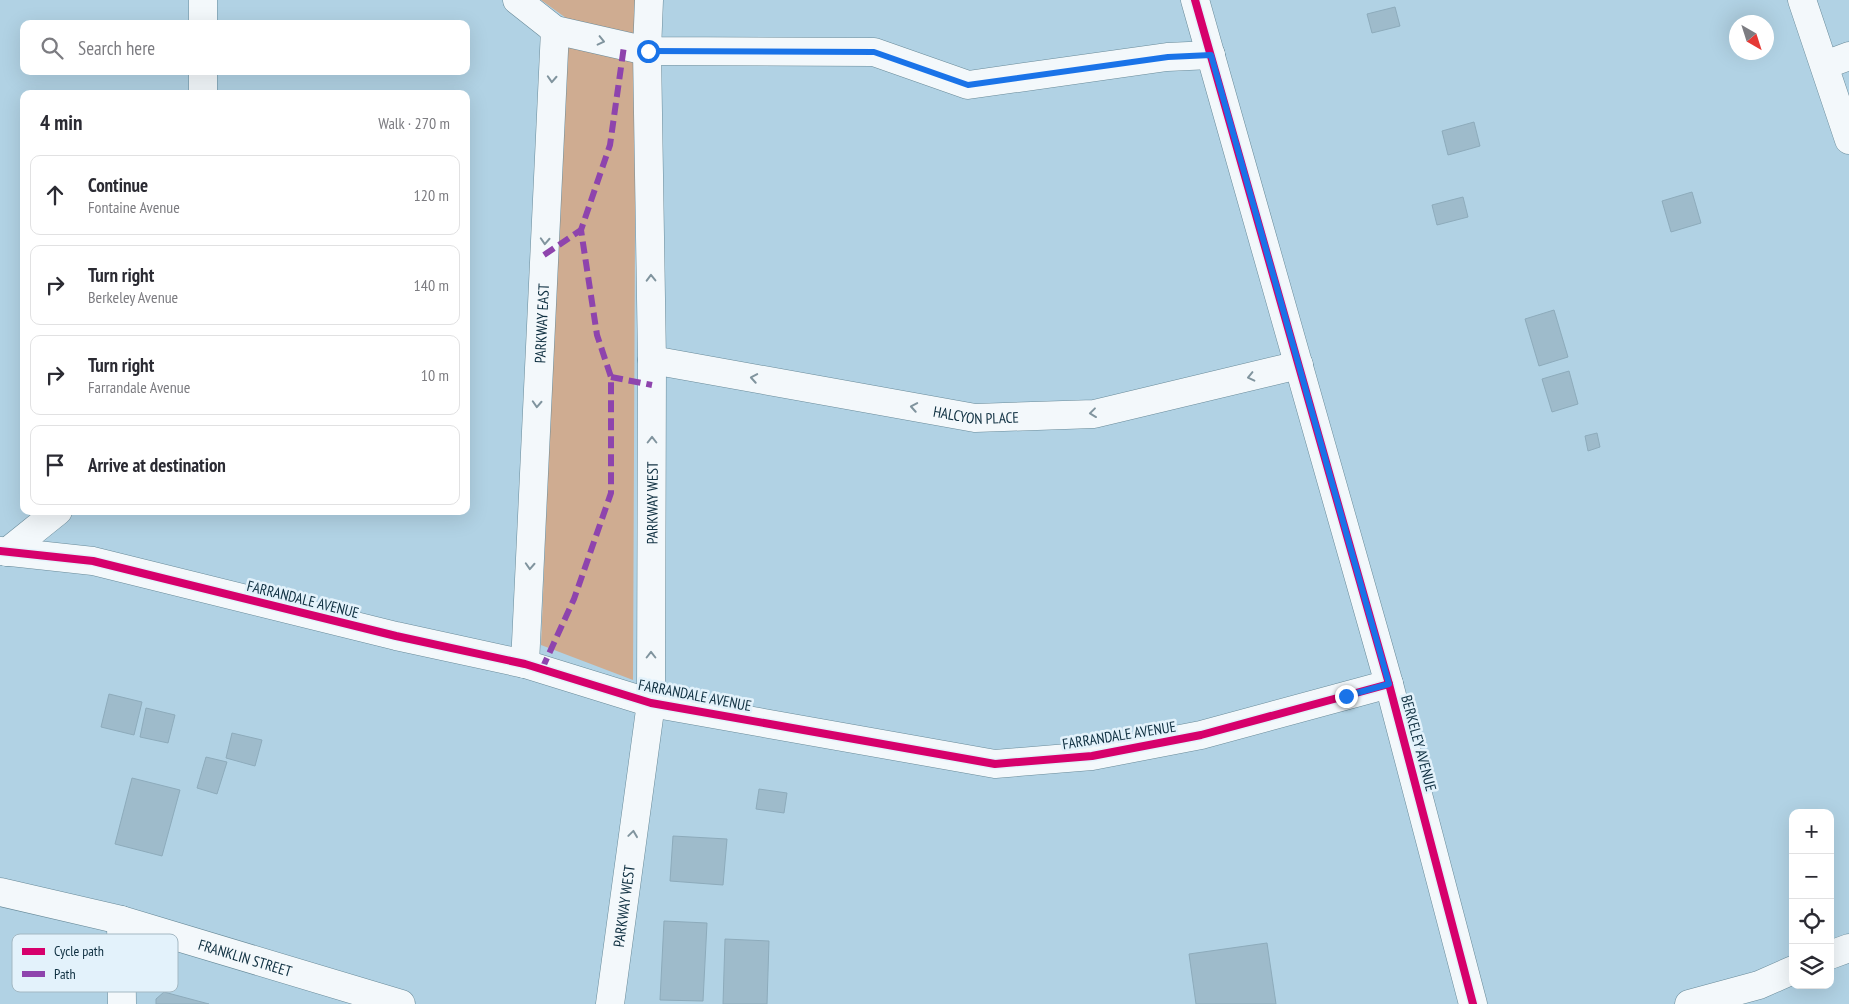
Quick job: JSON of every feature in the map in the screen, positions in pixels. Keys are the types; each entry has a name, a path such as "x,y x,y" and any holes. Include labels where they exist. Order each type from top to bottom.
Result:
{"street":[{"path":"203,0 203,20"},
{"path":"517,0 555,30 648,51 874,52 968,85 1168,57 1211,55"},
{"name":"PARKWAY WEST","path":"610,1004 651,703 652,360 649,0"},
{"name":"BERKELEY AVENUE","path":"1195,0 1389,684 1473,1004"},
{"path":"1802,0 1837,60 1849,140"},
{"name":"PARKWAY EAST","path":"525,664 555,30"},
{"path":"203,75 203,90"},
{"name":"HALCYON PLACE","path":"652,360 975,418 1094,414 1299,365"},
{"path":"3,552 53,515"},
{"name":"FARRANDALE AVENUE","path":"3,552 93,561 396,636 525,664 651,703 995,764 1092,756 1201,735 1389,684"},
{"name":"FRANKLIN STREET","path":"0,892 121,920 168,934"},
{"path":"121,920 121,934"},
{"name":"FRANKLIN STREET","path":"178,937 401,1004"},
{"path":"1834,954 1849,948"},
{"path":"1689,1004 1758,985 1789,972"}],"shaded area":[{"path":"541,0 636,0 633,680 541,645 566,18"}],"building":[{"path":"1395,7 1400,26 1372,33 1367,14"},
{"path":"1474,122 1480,146 1448,155 1442,131"},
{"path":"1692,192 1701,223 1671,232 1662,201"},
{"path":"1463,197 1468,217 1437,225 1432,205"},
{"path":"1554,310 1568,357 1539,366 1525,319"},
{"path":"1569,371 1578,404 1552,412 1542,379"},
{"path":"1597,433 1600,447 1588,451 1585,436"},
{"path":"109,694 142,702 134,735 101,727"},
{"path":"146,708 175,715 168,743 140,737"},
{"path":"232,733 262,740 255,766 226,758"},
{"path":"206,757 227,762 217,794 197,788"},
{"path":"132,778 180,790 162,856 115,844"},
{"path":"759,789 787,793 784,813 756,809"},
{"path":"673,836 727,839 723,885 670,881"},
{"path":"664,921 707,923 703,1001 660,1000"},
{"path":"725,939 769,941 767,1004 723,1004"},
{"path":"1267,943 1276,1004 1196,1004 1189,954"},
{"path":"164,992 209,1004 156,1004 156,999"}],"marked path":[{"path":"542,669 574,599 611,493 611,377 597,335 581,230 610,145 624,46"},
{"path":"544,255 581,230"},
{"path":"611,377 652,385"}],"cycle path":[{"path":"1195,0 1389,684 1473,1004"},
{"path":"0,551 93,561 396,636 525,664 651,703 995,764 1092,756 1201,735 1389,684"}],"route":[{"path":"648,51 874,52 968,85 1168,57 1211,55 1389,684 1346,696"}]}
